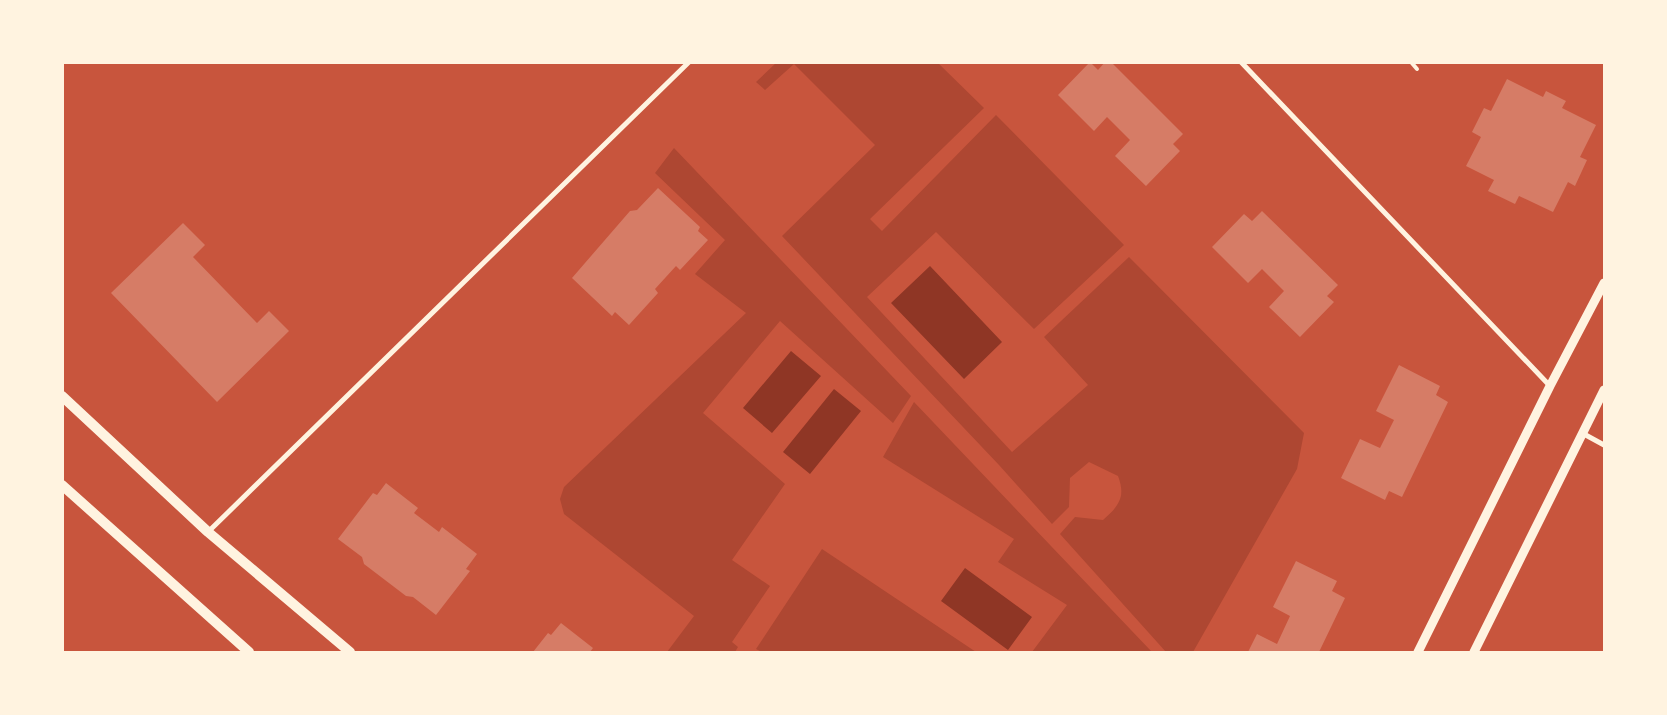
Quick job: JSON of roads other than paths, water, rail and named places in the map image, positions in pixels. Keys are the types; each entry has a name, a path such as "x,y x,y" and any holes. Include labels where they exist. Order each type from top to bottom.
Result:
{"main road":[{"path":"62,396 208,532 350,652"},
{"path":"62,485 249,652"}],"street":[{"path":"208,532 689,62"},
{"path":"1241,62 1550,386"},
{"path":"1418,652 1550,386 1604,283"},
{"path":"1474,652 1604,390"},
{"path":"1582,433 1604,445"}],"lane":[{"path":"1411,62 1417,69"}]}
